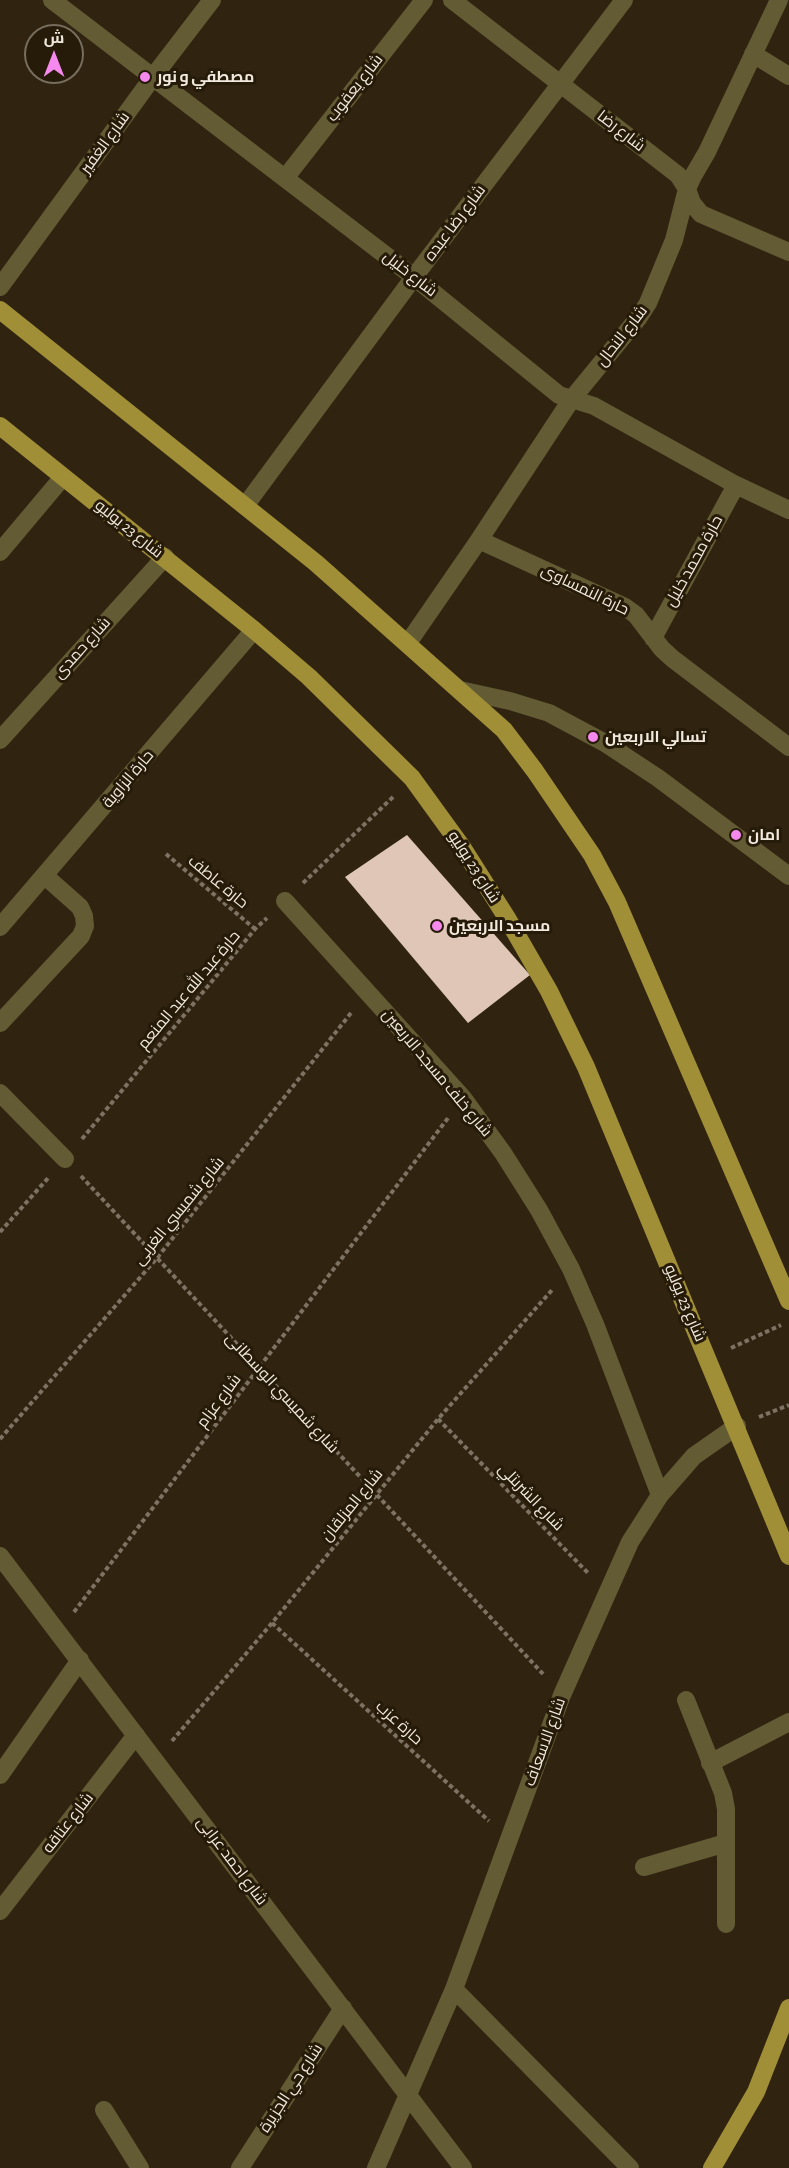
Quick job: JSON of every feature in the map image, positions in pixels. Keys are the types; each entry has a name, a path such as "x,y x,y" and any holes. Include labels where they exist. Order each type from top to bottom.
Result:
{"main road":[{"path":"0,310 316,563 504,730 536,771 592,855 617,902 789,1301"},
{"name":"شارع 23 يوليو","path":"0,426 165,557 309,678 412,778 462,847 507,918 549,991 586,1067 737,1426 789,1556"},
{"path":"712,2168 756,2092 789,2008"}],"street":[{"name":"شارع خليل","path":"52,0 286,177 554,391 571,400 594,406 736,485 789,510"},
{"name":"شارع الغفير","path":"0,287 212,0"},
{"name":"شارع يعقوب","path":"286,177 424,0"},
{"name":"شارع رضا","path":"452,0 678,175 692,203 701,214 789,252"},
{"name":"شارع رضا عبده","path":"245,506 414,277 624,0"},
{"name":"شارع النحال","path":"408,643 571,400 648,303 674,240 687,189 779,0"},
{"path":"753,54 789,76"},
{"path":"0,552 63,477"},
{"name":"حارة محمد خليل","path":"653,638 736,485"},
{"name":"حارة النمساوى","path":"479,540 625,607 636,615 673,659 789,747"},
{"name":"شارع حمدى","path":"0,740 6,720 165,557"},
{"name":"حارة الزاوية","path":"0,927 254,630"},
{"path":"460,690 549,712 605,743 666,784 789,876"},
{"path":"0,1023 81,936 85,926 80,907 45,876"},
{"name":"شارع خلف مسجد الاربعين","path":"285,901 463,1098 539,1210 571,1269 660,1495"},
{"path":"0,1093 65,1159"},
{"name":"شارع الاسعاف","path":"376,2168 454,1989 562,1695 630,1542 660,1495 694,1456 737,1426"},
{"name":"شارع احمد عرابى","path":"0,1556 463,2168"},
{"path":"0,1776 80,1660"},
{"path":"686,1700 723,1793 726,1809 726,1924"},
{"path":"711,1763 789,1722"},
{"name":"شارع عتاقه","path":"0,1911 136,1735"},
{"path":"644,1867 726,1843"},
{"path":"454,1989 630,2168"},
{"name":"شارع حي الجزيرة","path":"240,2168 343,2008"},
{"path":"104,2110 140,2168"}],"path":[{"name":"حارة عبد الله عبد المنعم","path":"0,1233 65,1159 255,929 412,778"},
{"name":"حارة عاطف","path":"166,854 255,929"},
{"name":"شارع شميسي الغربى","path":"0,1438 157,1258 368,992"},
{"name":"شارع عزام","path":"59,1632 463,1098"},
{"name":"شارع شميسي الوسطانى","path":"65,1159 562,1695"},
{"name":"شارع المزلقان","path":"155,1759 272,1623 438,1419 571,1269"},
{"path":"708,1358 789,1322"},
{"name":"شارع الشربتلي","path":"438,1419 607,1593"},
{"name":"حارة عزب","path":"272,1623 509,1840"}],"building":[{"name":"مسجد الاربعين","path":"407,835 530,975 468,1023 345,877"}],"place":[{"name":"مصطفي و نور","path":"145,77"},
{"name":"تسالي الاربعين","path":"593,737"},
{"name":"امان","path":"736,835"},
{"name":"مسجد الاربعين","path":"437,926"}]}
